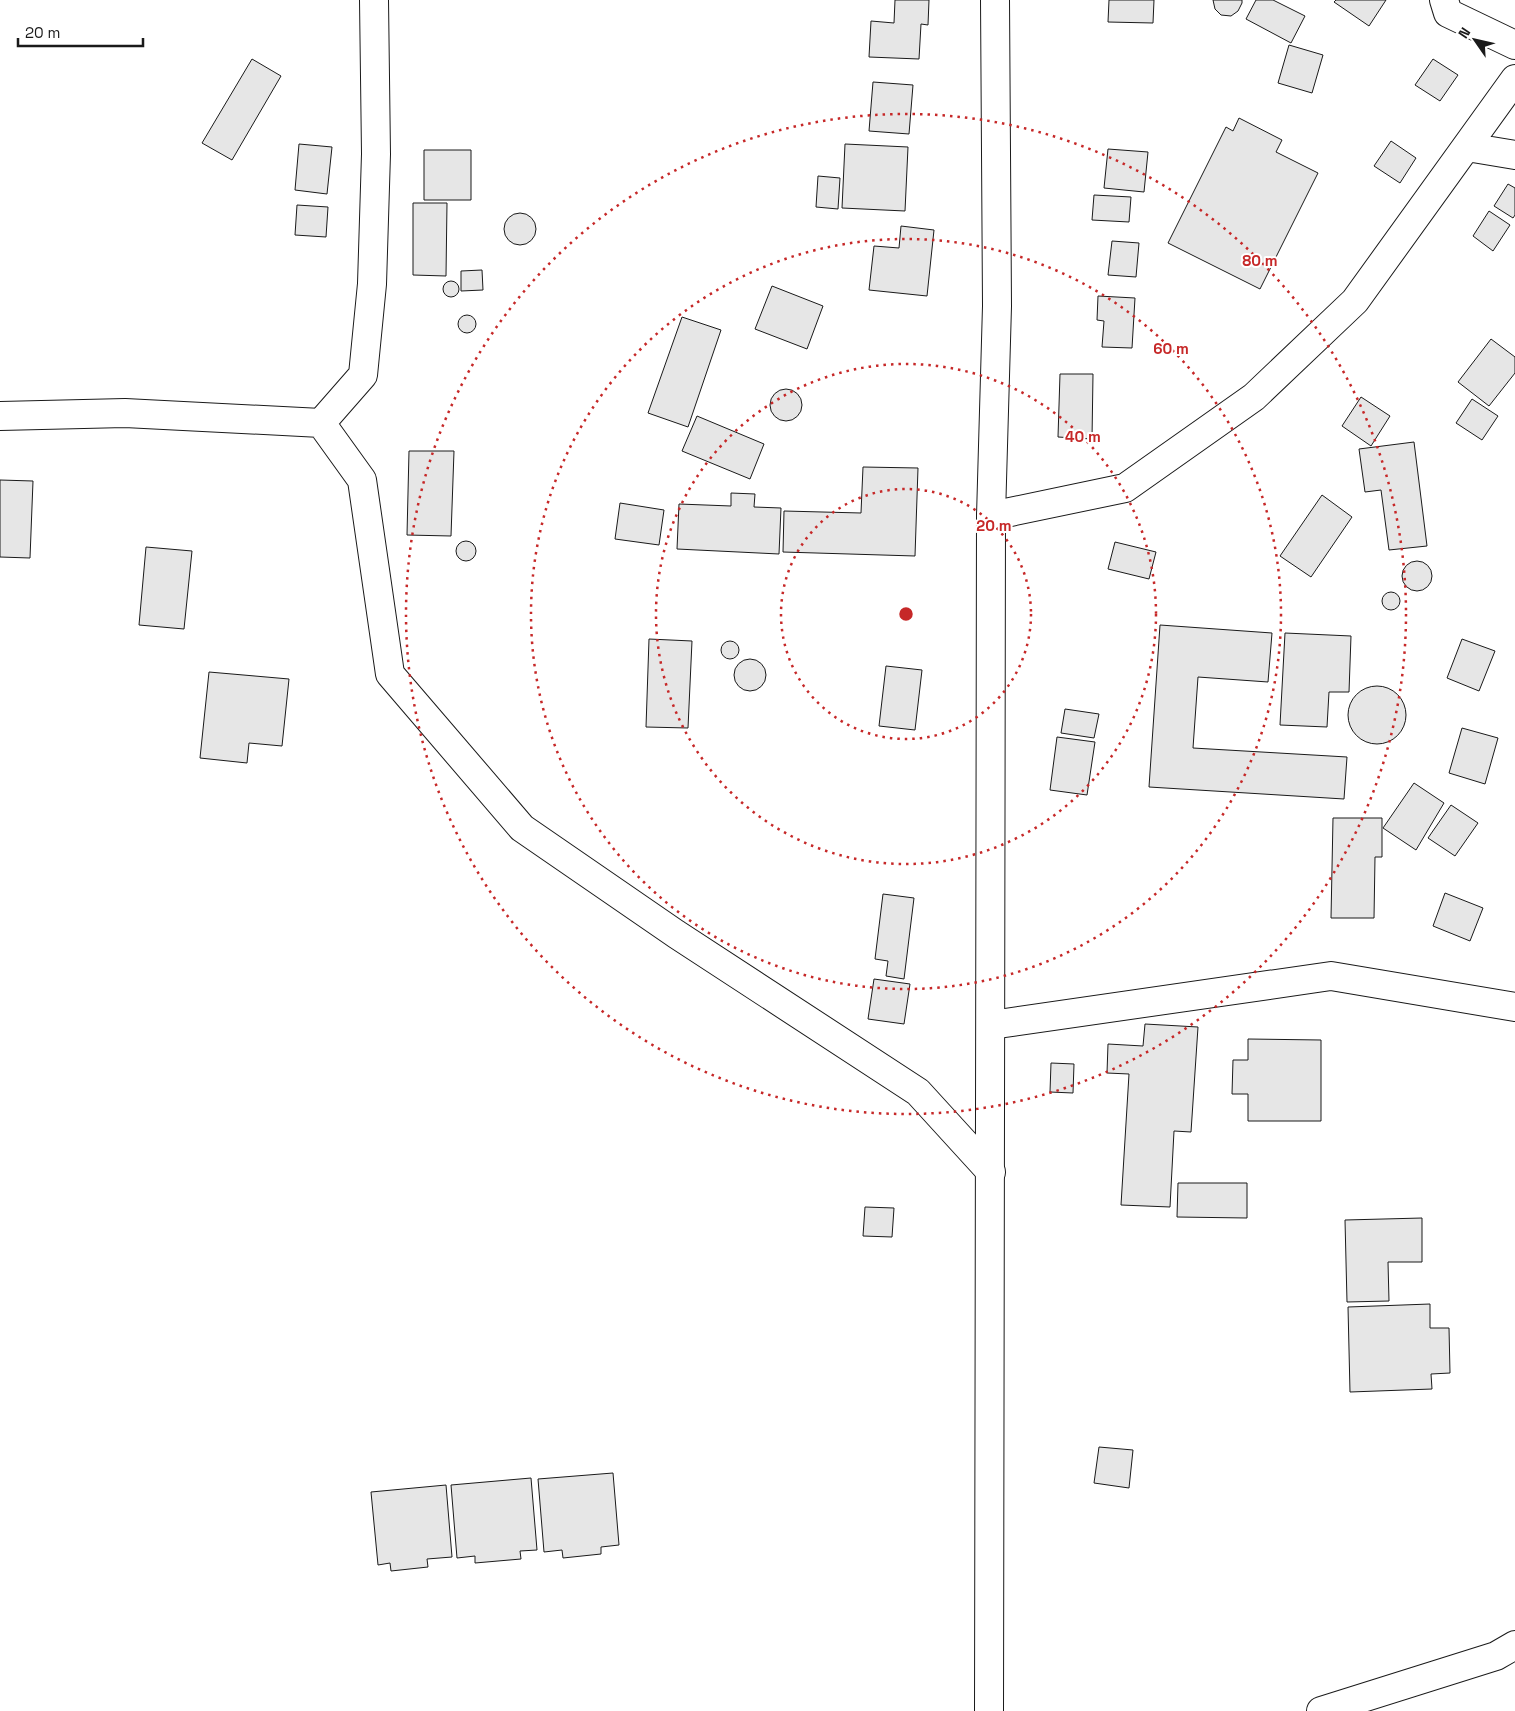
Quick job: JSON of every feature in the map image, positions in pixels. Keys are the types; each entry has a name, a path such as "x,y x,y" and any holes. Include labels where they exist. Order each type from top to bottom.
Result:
{"street":[{"path":"320,423 364,374 372,284 376,154 374,0"},
{"path":"989,1711 991,516 997,306 995,0"},
{"path":"1444,0 1448,13 1515,45"},
{"path":"991,516 1125,488 1254,397 1355,301 1515,79"},
{"path":"1467,147 1515,155"},
{"path":"0,416 125,413 320,423"},
{"path":"320,423 362,480 390,674 522,828 676,934 918,1092 991,1172"},
{"path":"991,1025 1331,976 1515,1007"},
{"path":"1321,1711 1496,1656 1515,1645"}],"building":[{"path":"895,0 929,0 928,25 921,24 919,59 869,57 871,21 894,23"},
{"path":"1109,0 1154,0 1153,23 1108,22"},
{"path":"1213,0 1242,0 1242,3 1238,11 1231,16 1221,15 1215,9"},
{"path":"1256,0 1273,0 1305,16 1291,43 1246,19"},
{"path":"1336,0 1386,0 1369,26 1334,2"},
{"path":"1289,45 1323,55 1312,93 1278,83"},
{"path":"252,59 281,76 232,160 202,143"},
{"path":"1433,59 1458,75 1440,101 1415,85"},
{"path":"873,82 913,85 909,134 869,131"},
{"path":"1239,118 1282,140 1276,152 1318,173 1260,289 1168,243 1226,127 1233,131"},
{"path":"1391,141 1416,158 1400,183 1374,166"},
{"path":"299,144 332,147 327,194 295,190"},
{"path":"845,144 908,147 905,211 842,208"},
{"path":"1108,149 1148,152 1144,192 1104,188"},
{"path":"424,150 471,150 471,200 424,200"},
{"path":"818,176 840,178 838,209 816,207"},
{"path":"1508,184 1515,188 1515,215 1513,218 1494,206"},
{"path":"1094,195 1131,197 1129,222 1092,220"},
{"path":"413,203 447,203 446,276 413,275"},
{"path":"297,205 328,207 326,237 295,235"},
{"path":"1489,211 1510,225 1493,251 1473,236"},
{"path":"520,213 526,214 531,218 535,223 535,235 531,240 526,244 520,245 514,244 509,240 505,235 504,229 505,223 509,218 514,214"},
{"path":"901,226 934,230 927,296 869,290 874,246 899,248"},
{"path":"1112,241 1139,243 1136,277 1108,275"},
{"path":"482,270 483,290 461,291 461,271"},
{"path":"451,281 459,289 451,297 443,289"},
{"path":"772,286 823,306 807,349 755,329"},
{"path":"1098,296 1135,298 1132,348 1102,347 1104,321 1097,320"},
{"path":"467,315 473,318 476,324 473,330 467,333 461,330 458,324 461,318"},
{"path":"682,317 721,330 688,427 648,413"},
{"path":"1491,339 1515,357 1515,373 1489,406 1458,382"},
{"path":"1060,374 1093,374 1092,439 1058,437"},
{"path":"786,389 797,394 802,405 797,416 786,421 775,416 770,405 775,394"},
{"path":"1361,397 1390,416 1371,446 1342,426"},
{"path":"1472,399 1498,416 1482,440 1456,423"},
{"path":"697,416 764,444 750,479 682,451"},
{"path":"1414,442 1427,546 1389,550 1381,490 1365,492 1359,449"},
{"path":"409,451 454,451 451,536 407,535"},
{"path":"863,467 918,468 915,556 783,552 784,511 861,513"},
{"path":"0,480 33,481 30,558 0,557"},
{"path":"731,493 755,494 754,507 781,508 779,554 677,549 679,504 731,506"},
{"path":"1322,495 1352,517 1311,577 1280,556"},
{"path":"620,503 664,510 659,545 615,539"},
{"path":"466,541 473,544 476,551 473,558 466,561 459,558 456,551 459,544"},
{"path":"1115,542 1156,552 1149,579 1108,569"},
{"path":"146,547 192,551 184,629 139,625"},
{"path":"1417,561 1427,566 1432,576 1427,586 1417,591 1407,586 1402,576 1407,566"},
{"path":"1387,592 1395,592 1400,597 1398,608 1387,610 1382,605 1382,597"},
{"path":"1160,625 1272,633 1268,682 1198,677 1193,748 1347,757 1344,799 1149,787"},
{"path":"1285,633 1351,636 1349,692 1329,692 1327,727 1280,725"},
{"path":"649,639 692,641 688,728 646,727"},
{"path":"1462,639 1495,651 1479,691 1447,678"},
{"path":"730,641 736,644 739,650 736,656 730,659 724,656 721,650 724,644"},
{"path":"750,659 756,660 761,664 765,669 765,681 761,686 756,690 750,691 744,690 739,686 735,681 734,675 735,669 739,664 744,660"},
{"path":"886,666 922,670 915,730 879,726"},
{"path":"209,672 289,679 282,746 249,743 247,763 200,758"},
{"path":"1371,686 1383,686 1398,694 1406,709 1406,721 1398,736 1383,744 1371,744 1356,736 1348,721 1348,709 1356,694"},
{"path":"1065,709 1099,714 1094,738 1061,733"},
{"path":"1462,728 1498,738 1485,784 1449,773"},
{"path":"1057,737 1095,742 1087,795 1050,790"},
{"path":"1414,783 1444,803 1416,850 1383,828"},
{"path":"1451,805 1478,823 1455,856 1428,838"},
{"path":"1333,818 1382,818 1382,857 1375,857 1374,918 1331,918"},
{"path":"1445,893 1483,908 1470,941 1433,926"},
{"path":"883,894 914,898 904,979 886,976 888,961 875,959"},
{"path":"874,979 910,984 904,1024 868,1019"},
{"path":"1145,1024 1198,1027 1191,1132 1174,1131 1170,1207 1121,1205 1129,1074 1107,1073 1108,1044 1143,1046"},
{"path":"1248,1039 1321,1040 1321,1121 1248,1121 1248,1094 1232,1094 1233,1060 1248,1060"},
{"path":"1051,1063 1074,1064 1073,1093 1050,1092"},
{"path":"1178,1183 1247,1183 1247,1218 1177,1217"},
{"path":"865,1207 894,1208 892,1237 863,1236"},
{"path":"1422,1218 1422,1262 1388,1262 1389,1301 1347,1302 1345,1220"},
{"path":"1430,1304 1430,1328 1449,1328 1450,1373 1431,1374 1432,1389 1350,1392 1348,1307"},
{"path":"1099,1447 1133,1450 1129,1488 1094,1483"},
{"path":"613,1473 619,1545 601,1547 601,1554 563,1558 562,1550 544,1552 538,1479"},
{"path":"531,1478 537,1550 520,1551 521,1559 475,1563 475,1556 457,1558 451,1485"},
{"path":"446,1485 452,1557 427,1559 428,1567 391,1571 390,1563 378,1565 371,1492"}]}
